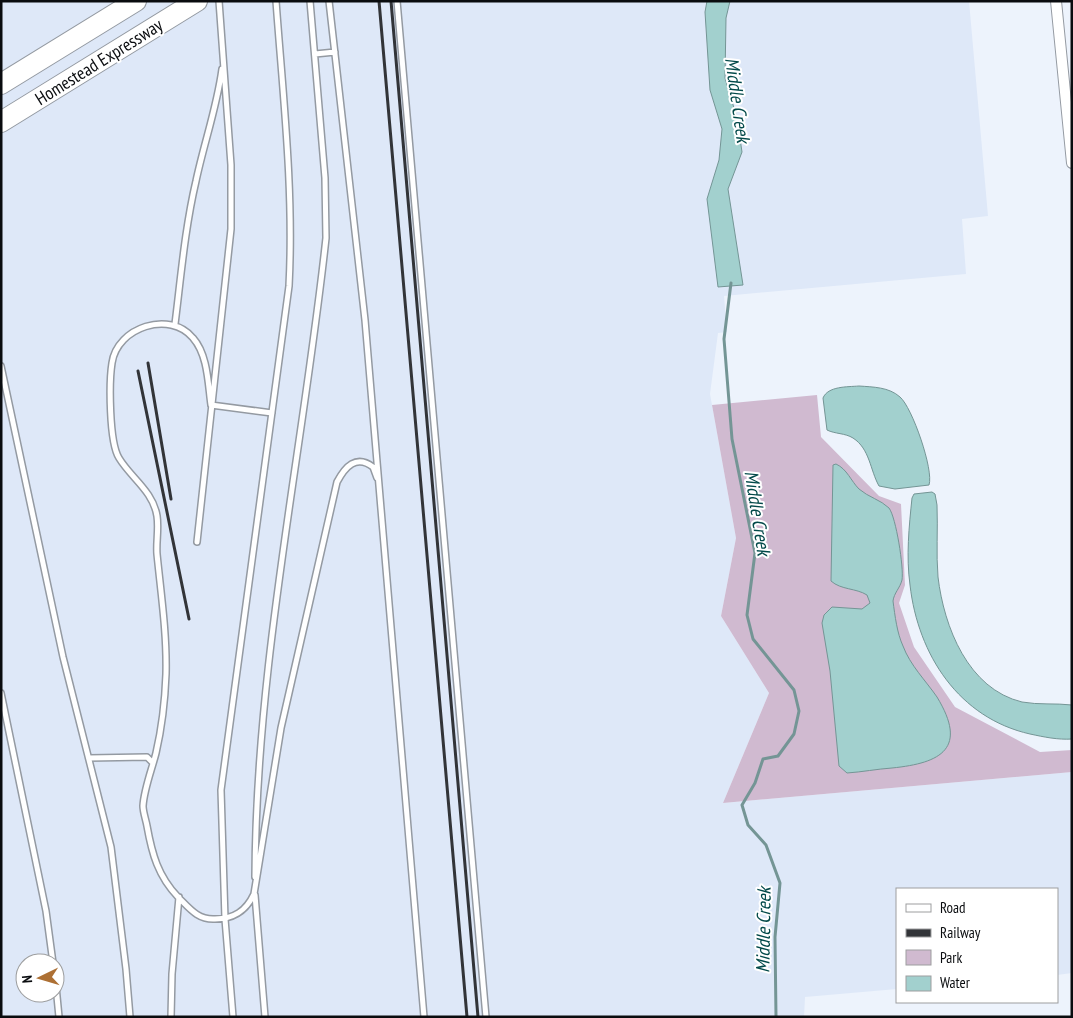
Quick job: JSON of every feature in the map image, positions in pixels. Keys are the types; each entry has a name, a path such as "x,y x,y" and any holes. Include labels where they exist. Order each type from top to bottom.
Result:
{"highway":[{"name":"Homestead Expressway","path":"1,84 136,1"},
{"name":"Homestead Expressway","path":"1,122 197,1"}],"street":[{"path":"1056,1 1072,163"}],"lane":[{"path":"197,542 231,229 231,165 219,1"},
{"path":"233,1017 225,919 221,790 289,286 292,240 291,201 276,1"},
{"path":"265,1017 254,894 255,822 262,715 326,238 324,178 310,1"},
{"path":"329,1 364,311 424,1017"},
{"path":"397,1 486,1017"},
{"path":"315,54 335,52"},
{"path":"176,324 184,250 196,182 219,92 223,57"},
{"path":"211,406 201,350 193,337 176,324 164,323 146,326 132,334 120,346 112,362 112,437 119,458 149,494 157,516 157,552 161,574 166,671 164,706 143,806 155,864 167,885 196,915 206,920 225,919 241,913 249,905 254,894 281,728 337,482 344,469 351,463 359,461 373,467 377,478"},
{"path":"1,366 63,657 105,819 115,874 130,1017"},
{"path":"211,406 272,413"},
{"path":"1,693 46,911 52,953"},
{"path":"89,758 147,757 153,763"},
{"path":"171,1017 172,974 178,897"},
{"path":"58,1003 59,1017"}],"shaded area":[{"path":"1,1 969,1 988,216 962,219 966,274 724,296 727,332 718,333 710,394 736,538 721,616 769,693 723,803 1072,772 1072,973 1058,975 1058,888 896,888 896,989 805,997 804,1017 1,1017"}],"green space":[{"path":"817,395 821,437 879,496 901,504 905,585 899,603 914,647 955,707 1040,752 1072,750 1072,772 723,803 769,693 721,616 736,538 712,405"}],"water":[{"path":"707,1 730,1 726,18 725,78 737,118 742,152 728,189 743,285 718,287 707,199 719,160 722,129 710,90 705,12"},
{"path":"859,386 891,391 905,403 921,439 930,477 929,485 895,489 879,486 866,454 859,443 850,436 827,430 823,398 825,394 833,389"},
{"path":"836,464 846,472 859,489 889,508 892,513 902,565 902,580 893,601 899,636 906,653 918,673 937,697 946,714 950,729 950,741 945,750 936,757 910,766 847,773 839,766 830,671 822,623 824,615 832,607 862,609 870,603 867,595 839,586 831,581 833,465"},
{"path":"932,492 935,494 937,505 937,568 941,596 953,635 962,653 973,670 987,684 1003,695 1028,703 1072,705 1072,739 1056,739 1030,734 1005,726 982,714 946,680 933,659 922,636 915,611 910,585 908,552 912,498 914,494"}],"waterway":[{"name":"Middle Creek","path":"731,283 724,339 732,439 755,553 747,615 753,639 794,690 799,711 794,734 778,756 763,759 755,783 742,805 748,825 766,845 780,883 775,937 776,1017"}],"railway":[{"path":"379,1 467,1017"},
{"path":"391,1 478,1017"},
{"path":"148,363 171,499"},
{"path":"138,371 189,619"}]}
